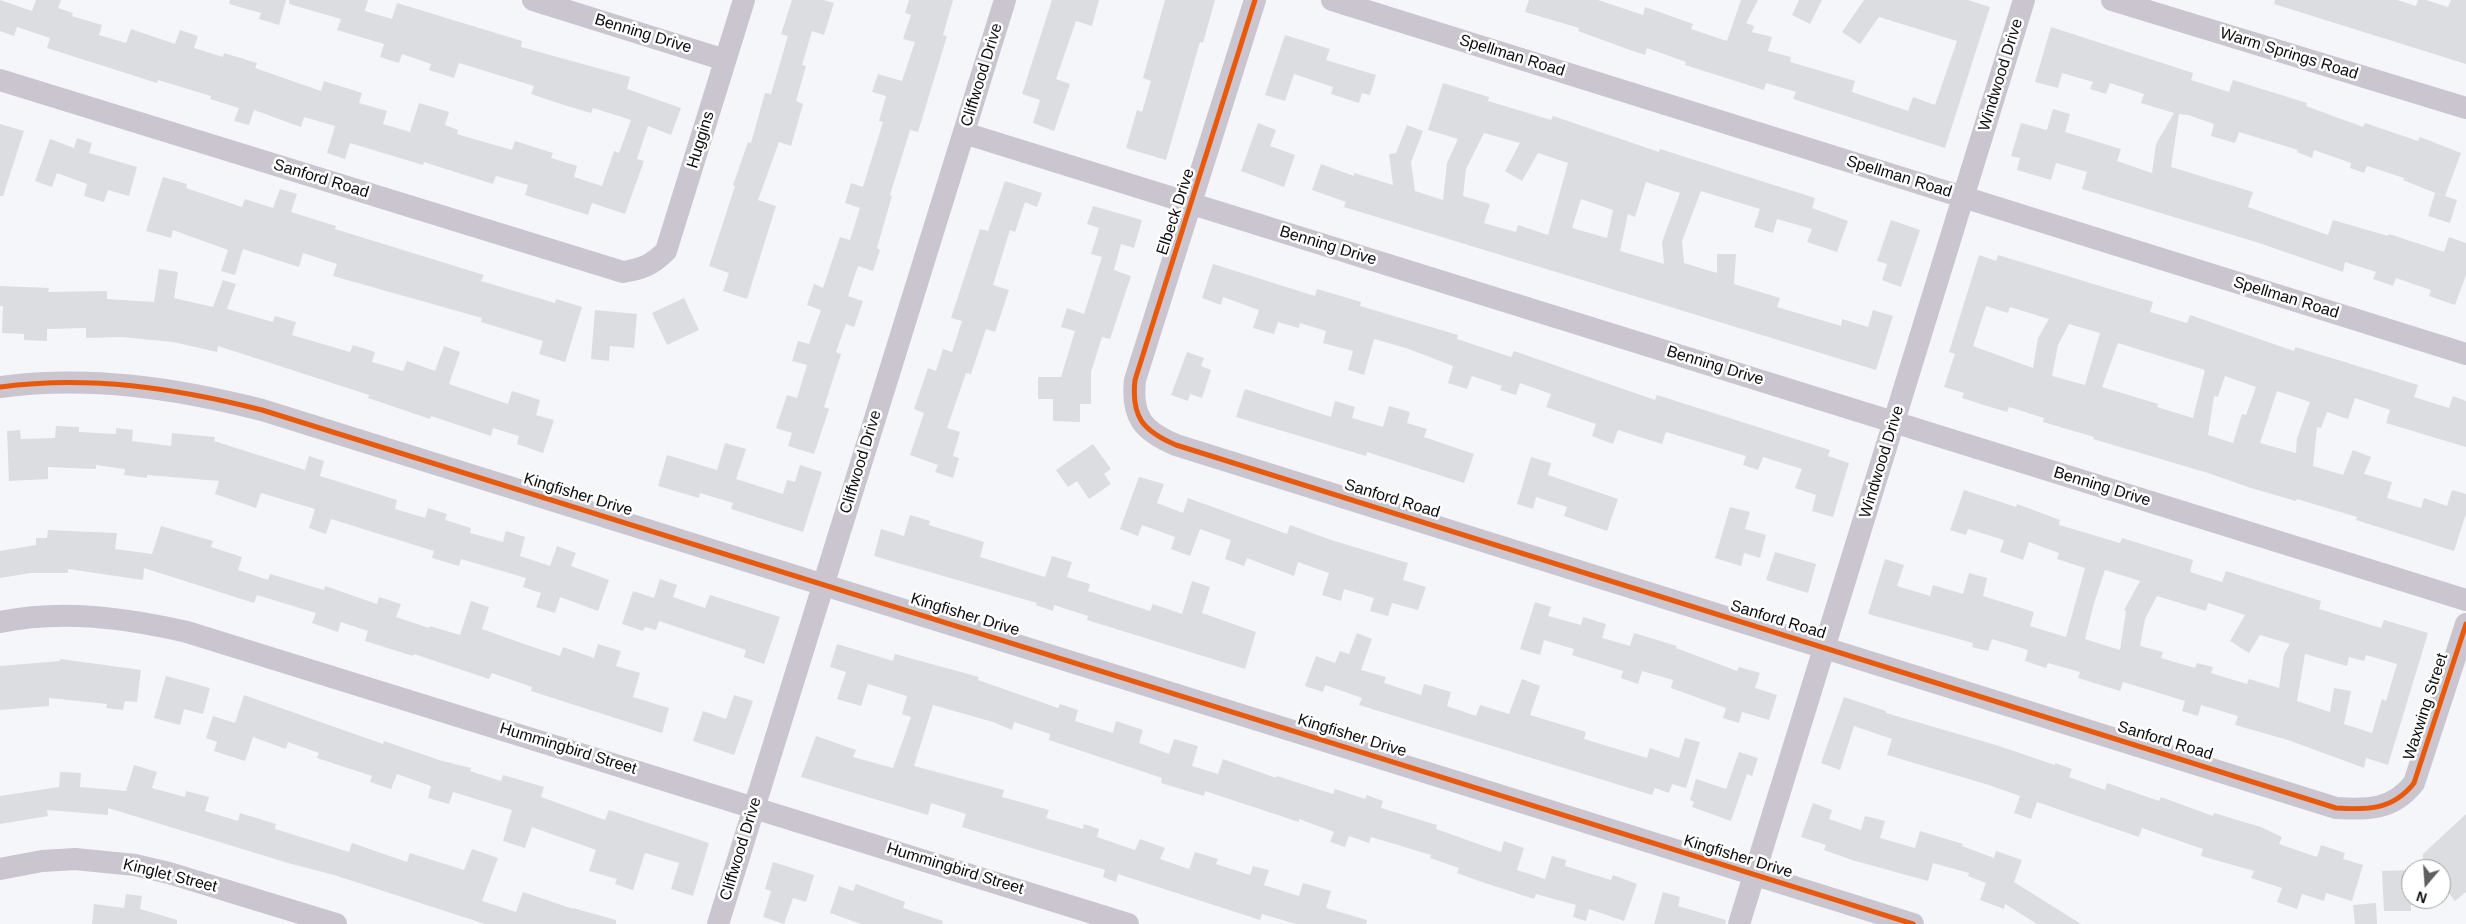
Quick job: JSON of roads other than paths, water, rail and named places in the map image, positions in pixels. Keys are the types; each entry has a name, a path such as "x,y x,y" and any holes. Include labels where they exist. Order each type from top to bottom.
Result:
{"street":[{"name":"Benning Drive","path":"533,0 725,60"},
{"name":"Huggins","path":"643,269 654,263 666,251 744,0"},
{"name":"Cliffwood Drive","path":"718,924 1005,0"},
{"name":"Elbeck Drive","path":"1149,429 1139,416 1133,399 1135,380 1255,0"},
{"name":"Spellman Road","path":"1332,0 2466,354"},
{"name":"Windwood Drive","path":"1739,924 2024,0"},
{"name":"Warm Springs Road","path":"2112,0 2466,108"},
{"name":"Sanford Road","path":"0,80 623,272 643,269"},
{"name":"Benning Drive","path":"964,133 2466,600"},
{"name":"Kingfisher Drive","path":"0,387 60,382 108,383 178,390 262,410 1913,924"},
{"name":"Sanford Road","path":"1149,429 1154,435 1176,445 2336,808 2370,810 2404,796"},
{"name":"Hummingbird Street","path":"0,622 57,616 98,617 142,622 187,632 754,806 1128,924"},
{"name":"Waxwing Street","path":"2404,796 2414,783 2466,624"},
{"name":"Kinglet Street","path":"0,869 42,861 75,859 135,865 169,873 336,924"}]}
